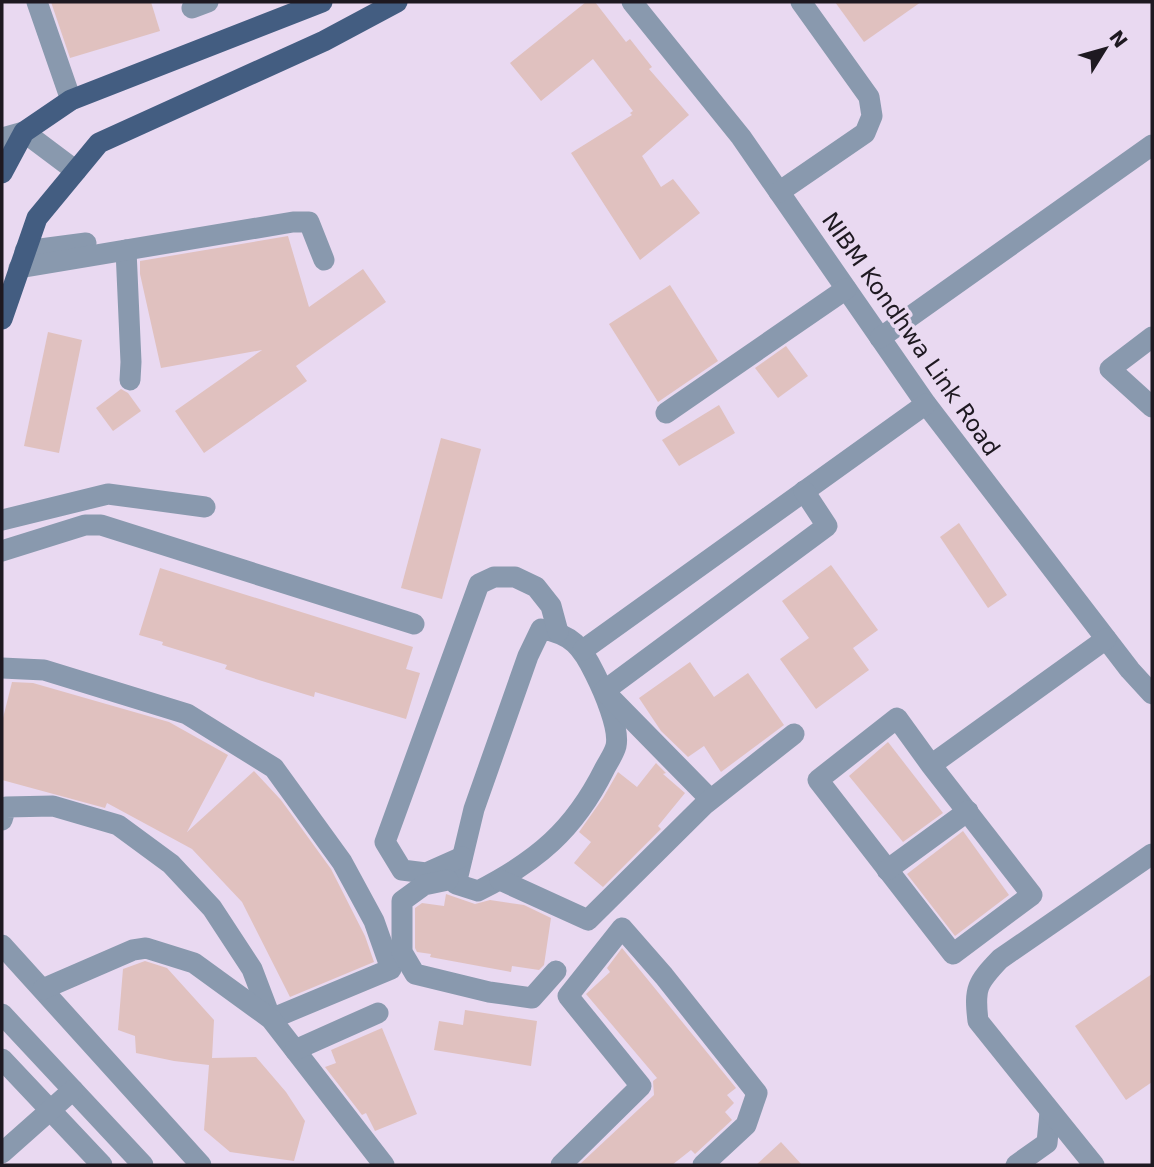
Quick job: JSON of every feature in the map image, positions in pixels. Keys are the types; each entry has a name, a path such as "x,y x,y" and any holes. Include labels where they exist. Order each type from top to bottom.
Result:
{"main road":[{"path":"2,173 24,132 71,100 322,2"},
{"path":"2,319 37,218 99,143 324,41 397,2"}],"street":[{"path":"37,2 71,100"},
{"name":"NIBM Kondhwa Link Road","path":"632,2 741,137 926,404 1106,639 1152,694"},
{"path":"779,192 866,133 872,116 869,97 801,2"},
{"path":"2,138 24,132 76,171"},
{"path":"880,338 1152,145"},
{"path":"22,260 126,250 301,222 309,222 324,260"},
{"path":"22,260 189,227"},
{"path":"126,250 130,380"},
{"path":"666,413 846,289"},
{"path":"1152,337 1110,369 1152,407"},
{"path":"583,650 926,404"},
{"path":"604,691 827,526 804,491"},
{"path":"2,520 108,494 205,507"},
{"path":"2,551 85,525 101,525 414,624"},
{"path":"459,868 426,873 402,870 385,842 479,584 494,577 514,578 536,587 551,606 558,632"},
{"path":"541,629 558,632 583,650 609,701 617,744 595,788 565,831 544,851 478,891 456,884 474,809 528,656 541,629"},
{"path":"931,765 1106,639"},
{"path":"2,667 44,670 187,714 274,768 342,862 374,921 391,969 271,1019"},
{"path":"604,691 710,799"},
{"path":"897,718 931,765 1032,895 953,954 818,780 897,718"},
{"path":"500,880 588,920 710,799 794,734"},
{"path":"2,820 6,807 53,806 118,825 171,864 212,908 252,969 271,1019"},
{"path":"887,870 968,811"},
{"path":"1094,1165 978,1021 975,997 982,978 1000,959 1152,854"},
{"path":"459,868 402,901 402,952 415,974 488,992 532,998 556,971"},
{"path":"561,1165 641,1086 568,996 622,928 664,976 757,1093 746,1125 703,1165"},
{"path":"2,945 201,1165"},
{"path":"43,989 132,951 146,948 194,963 271,1019 384,1165"},
{"path":"295,1050 378,1013"},
{"path":"2,1014 143,1165"},
{"path":"2,1059 102,1165"},
{"path":"2,1153 73,1090"},
{"path":"1016,1165 1047,1143 1050,1112"}],"building":[{"path":"51,2 151,2 160,31 70,58"},
{"path":"586,2 595,2 626,42 630,39 652,67 649,69 689,115 642,156 661,187 673,179 700,213 640,260 571,153 632,115 630,113 633,111 593,59 541,101 510,63"},
{"path":"835,2 921,2 864,42"},
{"path":"288,236 309,307 363,269 386,302 296,366 307,381 204,453 175,411 262,350 161,368 140,274 140,261"},
{"path":"670,285 718,361 658,402 609,324"},
{"path":"48,332 82,340 59,453 24,446"},
{"path":"786,346 808,376 778,398 755,368"},
{"path":"121,389 128,393 141,411 113,431 96,408"},
{"path":"719,405 735,433 679,466 662,440"},
{"path":"441,438 481,449 442,599 401,588"},
{"path":"959,523 1007,595 988,608 940,537"},
{"path":"831,565 878,630 853,648 869,670 816,709 780,659 809,638 782,601"},
{"path":"160,568 413,647 406,669 420,673 406,719 315,692 314,697 262,681 225,669 227,665 139,635"},
{"path":"690,662 714,697 748,673 784,725 721,772 704,746 688,757 661,731 639,698"},
{"path":"12,682 33,683 169,722 228,755 187,832 254,771 281,800 331,869 365,936 374,962 290,997 242,902 192,849 107,803 105,808 2,780 2,722"},
{"path":"888,742 943,813 903,842 849,776"},
{"path":"656,763 666,773 663,774 685,793 658,826 661,829 603,887 574,863 591,842 579,832 618,772 637,787"},
{"path":"963,831 1009,895 955,936 907,874"},
{"path":"446,894 475,904 490,900 524,905 551,918 544,965 539,970 512,966 511,972 430,957 431,954 417,952 415,908 422,903 444,906"},
{"path":"622,948 736,1088 727,1095 734,1103 725,1112 732,1120 695,1154 691,1150 672,1165 579,1165 654,1095 653,1081 657,1078 586,994 610,972 607,968"},
{"path":"145,961 167,968 214,1020 212,1058 256,1057 286,1092 305,1121 294,1161 230,1152 204,1130 209,1065 136,1053 135,1036 118,1030 123,969"},
{"path":"1152,974 1152,1082 1126,1100 1075,1026"},
{"path":"465,1010 537,1021 531,1066 434,1050 439,1021 463,1025"},
{"path":"382,1028 417,1114 375,1131 366,1113 362,1115 325,1067 336,1063 331,1050"},
{"path":"781,1142 802,1165 756,1165"}]}
